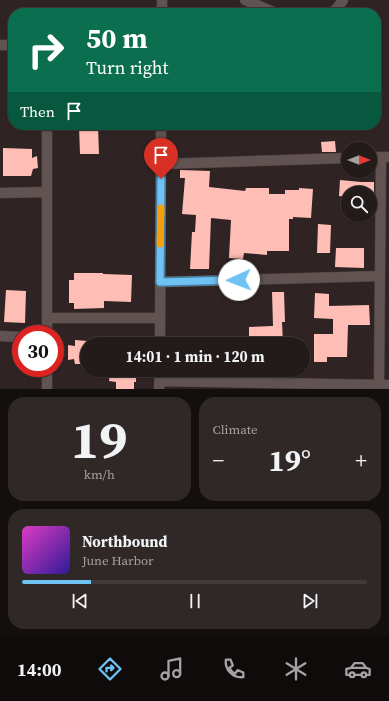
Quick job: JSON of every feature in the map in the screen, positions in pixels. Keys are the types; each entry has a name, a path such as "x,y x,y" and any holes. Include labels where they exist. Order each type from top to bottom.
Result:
{"street":[{"path":"245,0 264,8"},
{"path":"337,8 343,0"},
{"path":"47,130 47,325"},
{"path":"160,337 161,130"},
{"path":"159,385 283,386 384,384 380,276 385,157"},
{"path":"161,164 341,158"},
{"path":"0,193 47,192"},
{"path":"160,282 380,276"},
{"path":"47,318 160,318"},
{"path":"0,336 12,337"},
{"path":"47,377 47,389"}],"building":[{"path":"79,130 98,130 99,154 80,154"},
{"path":"335,141 336,152 322,152 321,142"},
{"path":"3,148 32,149 32,158 37,156 38,168 33,169 31,176 3,176"},
{"path":"180,170 210,171 209,187 245,191 246,188 269,188 269,194 285,194 285,190 299,190 299,188 313,189 311,218 293,217 293,219 289,219 289,251 267,251 267,255 244,253 243,259 229,258 231,220 211,218 209,269 190,269 192,232 195,232 196,215 182,214 185,178 180,178"},
{"path":"340,180 374,182 374,186 341,186 341,196 339,196"},
{"path":"318,224 331,225 330,253 317,253"},
{"path":"336,248 364,248 364,268 335,267"},
{"path":"74,273 132,275 131,302 104,301 104,308 74,309 74,303 69,303 69,280 74,280"},
{"path":"6,290 26,291 25,323 4,322"},
{"path":"272,292 284,292 285,322 282,322 283,337 249,337 249,327 273,326"},
{"path":"315,293 329,294 329,306 369,305 370,325 348,325 347,357 327,357 327,362 314,362 314,334 333,334 333,319 314,318"},
{"path":"75,340 80,340 80,364 75,364 74,359 68,360 68,345 75,346"},
{"path":"109,377 136,377 134,389 116,389 116,382 109,381"}],"slow traffic":[{"path":"160,244 161,208"}],"route":[{"path":"161,179 160,282 239,280"}]}
